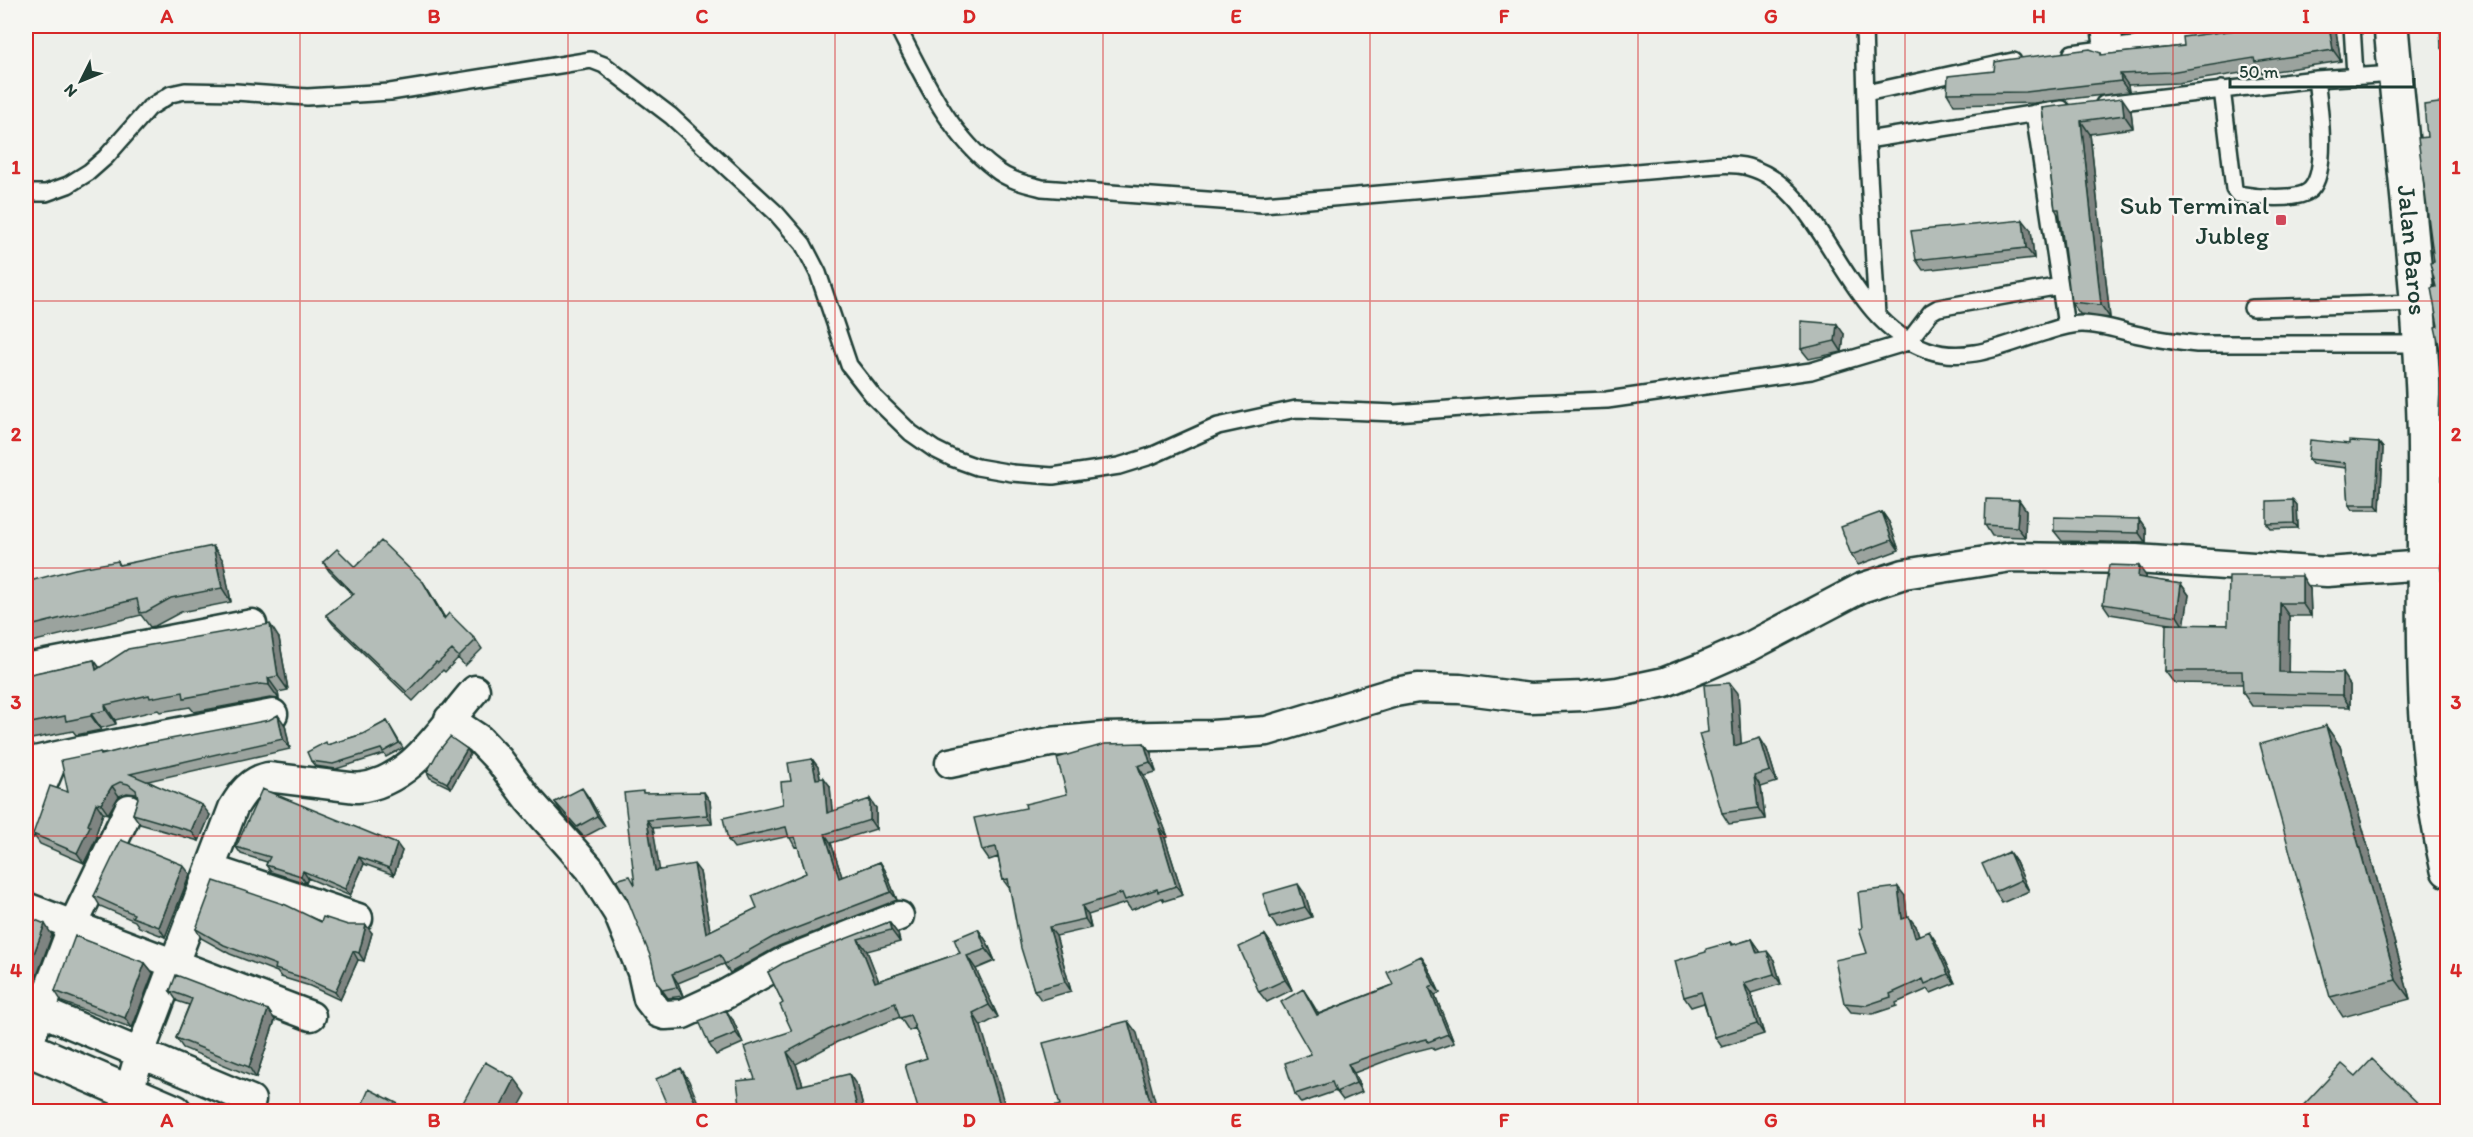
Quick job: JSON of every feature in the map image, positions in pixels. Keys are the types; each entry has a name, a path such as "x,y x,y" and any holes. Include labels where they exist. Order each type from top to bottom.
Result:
{"main road":[{"name":"Jalan Baros","path":"2391,26 2417,303 2424,417 2426,565 2423,642 2426,717 2436,808 2448,870"},
{"path":"26,1048 175,1112"}],"street":[{"path":"950,763 1050,742 1267,731 1395,692 1418,688 1460,689 1530,698 1618,692 1665,682 1701,668 1751,646 1861,588 1904,574 2011,557 2136,559 2327,572 2426,565"},
{"path":"26,668 252,624"},
{"path":"129,1092 140,1053 233,808 242,793 259,779 268,777 357,788 372,787 410,766 475,690"},
{"path":"26,763 273,714"},
{"path":"449,719 479,740 499,760 528,799 590,869 618,913 642,972 648,999 659,1012 665,1015 683,1014 724,995 785,961 899,916"},
{"path":"26,824 54,757"},
{"path":"26,1048 33,1009 129,808"},
{"path":"210,868 358,918"},
{"path":"26,907 311,1016"},
{"path":"33,1009 251,1100"}],"lane":[{"path":"897,26 930,88 966,142 996,171 1016,181 1042,188 1262,204 1671,169 1747,167 1768,174 1783,185 1798,202 1848,278 1877,315 1908,342 1930,351 1965,355 1986,351 2066,326 2081,324 2198,344 2420,344"},
{"path":"1864,26 1867,140 1877,315"},
{"path":"2352,26 2355,75"},
{"path":"2055,55 2107,37 2216,34"},
{"path":"1866,93 2033,58"},
{"path":"26,193 46,193 68,185 89,172 106,157 149,108 171,94 185,91 215,91 307,96 390,92 584,59 598,62 671,116 776,213 803,244 818,273 849,365 874,397 911,433 952,458 977,467 1012,473 1053,476 1119,466 1151,456 1218,426 1296,409 1395,413 1607,400 1811,371 1908,342 1931,312 1938,308 2060,286"},
{"path":"1867,140 2034,112 2316,79 2395,74"},
{"path":"2222,89 2234,189 2238,194 2274,198 2304,194 2316,182 2322,132 2316,79"},
{"path":"2034,112 2066,326"},
{"path":"2252,308 2417,303"}],"building":[{"path":"2266,26 2329,26 2333,50 2255,62 2254,58 2170,72 2120,74 2121,81 2026,92 1947,93 1948,76 1994,71 1995,62 2090,49 2101,55 2184,46 2183,37"},
{"path":"2440,26 2448,26 2448,47 2441,48"},
{"path":"2122,98 2124,115 2081,121 2101,305 2071,302 2059,209 2055,209 2042,108"},
{"path":"2446,102 2448,114 2448,420 2439,420 2441,354 2435,327 2438,326 2431,288 2436,287 2430,263 2434,262 2418,138 2427,137 2424,105"},
{"path":"2023,220 2026,248 1916,260 1911,231"},
{"path":"1801,321 1837,324 1835,341 1801,349"},
{"path":"2310,440 2349,444 2349,441 2379,443 2376,505 2349,505 2346,463 2308,459"},
{"path":"2448,484 2448,543 2446,529"},
{"path":"1986,499 2019,500 2017,527 1985,525"},
{"path":"2293,500 2294,523 2267,524 2267,501"},
{"path":"1882,512 1892,540 1851,555 1841,527"},
{"path":"2054,517 2139,519 2139,533 2054,531"},
{"path":"381,541 423,582 444,619 449,613 476,640 459,657 452,650 438,663 436,662 407,692 326,615 354,594 323,562 337,549 355,567"},
{"path":"213,546 222,588 171,598 146,612 140,613 137,599 26,627 26,582 75,569 118,561 119,565"},
{"path":"2109,565 2139,566 2138,577 2181,584 2177,616 2103,604"},
{"path":"2229,576 2302,576 2302,603 2280,603 2279,672 2342,673 2342,695 2243,693 2242,671 2165,671 2166,624 2228,625"},
{"path":"270,624 278,676 268,678 269,685 260,684 184,698 183,692 150,698 149,695 105,705 106,710 91,714 91,716 66,721 65,716 26,724 26,675 94,660 96,670 128,649"},
{"path":"2448,636 2448,653 2443,637"},
{"path":"1730,683 1734,746 1760,738 1770,771 1754,776 1758,808 1722,813 1699,734 1708,732 1704,685"},
{"path":"278,715 283,739 130,774 202,805 191,831 133,814 138,798 136,790 120,782 112,786 101,804 96,803 88,825 90,826 77,853 33,834 50,786 68,792 61,760 100,752 101,755 139,745 269,720"},
{"path":"387,721 399,743 383,752 381,749 333,764 311,761 307,752 326,742 327,745 363,734"},
{"path":"2326,726 2396,980 2330,997 2260,744"},
{"path":"450,737 467,749 447,783 427,772"},
{"path":"1144,743 1150,762 1138,766 1161,828 1159,829 1176,886 1158,892 1157,889 1125,900 1122,893 1082,906 1085,919 1049,927 1065,982 1034,990 1021,948 1008,879 1003,880 996,847 982,850 974,818 1026,808 1025,804 1067,794 1057,758 1105,744"},
{"path":"812,759 816,779 824,778 827,813 870,799 870,820 825,834 839,878 880,862 891,892 773,937 725,964 720,955 672,974 677,987 663,990 657,983 651,958 627,898 616,880 630,876 635,885 624,793 704,792 707,815 647,820 655,871 694,864 706,933 757,908 752,896 806,873 795,837 789,838 786,827 728,840 723,818 783,804 781,782 791,781 788,763"},
{"path":"582,788 597,816 577,827 555,802"},
{"path":"262,789 397,844 389,868 359,857 345,889 303,871 301,876 266,865 270,857 236,847"},
{"path":"121,840 183,865 159,927 132,917 134,914 94,896"},
{"path":"2009,852 2021,880 1995,892 1982,864"},
{"path":"214,881 286,905 321,922 323,917 348,925 366,925 359,953 353,951 335,992 304,978 275,969 276,965 224,945 196,929"},
{"path":"1298,884 1305,907 1270,917 1263,894"},
{"path":"1898,887 1902,919 1909,917 1915,937 1929,931 1948,974 1925,984 1923,979 1890,994 1891,997 1867,1005 1844,1003 1835,960 1867,953 1859,929 1862,928 1858,892"},
{"path":"26,916 45,924 26,975"},
{"path":"889,922 891,930 858,939 875,982 960,953 954,939 978,929 986,949 967,956 989,1005 973,1013 1002,1112 919,1112 905,1065 927,1058 910,1015 900,1018 895,1003 828,1030 787,1052 798,1086 849,1074 858,1112 741,1112 737,1081 755,1079 744,1047 792,1031 780,1005 783,1003 768,972 783,963"},
{"path":"1265,935 1285,980 1259,992 1239,947"},
{"path":"75,936 145,963 125,1018 55,991"},
{"path":"1752,939 1757,953 1767,951 1774,974 1744,983 1757,1024 1715,1037 1701,992 1684,997 1675,961 1706,952 1706,949"},
{"path":"1421,956 1434,985 1429,987 1448,1034 1428,1042 1427,1039 1398,1046 1348,1064 1356,1083 1336,1092 1332,1082 1295,1094 1285,1063 1311,1054 1281,1002 1303,989 1317,1015 1393,985 1387,972"},
{"path":"176,975 268,1010 249,1067 176,1038 192,999 170,991"},
{"path":"726,1010 736,1033 709,1044 699,1021"},
{"path":"1128,1021 1153,1112 1035,1112 1060,1105 1043,1043"},
{"path":"2372,1059 2427,1112 2297,1112 2342,1064 2356,1076"},
{"path":"485,1062 515,1079 498,1112 458,1112"},
{"path":"681,1068 699,1112 670,1112 656,1079"},
{"path":"369,1089 414,1112 359,1112"},
{"path":"893,1108 908,1112 870,1112"}],"place":[{"name":"Sub Terminal Jubleg","path":"2281,220"}]}
